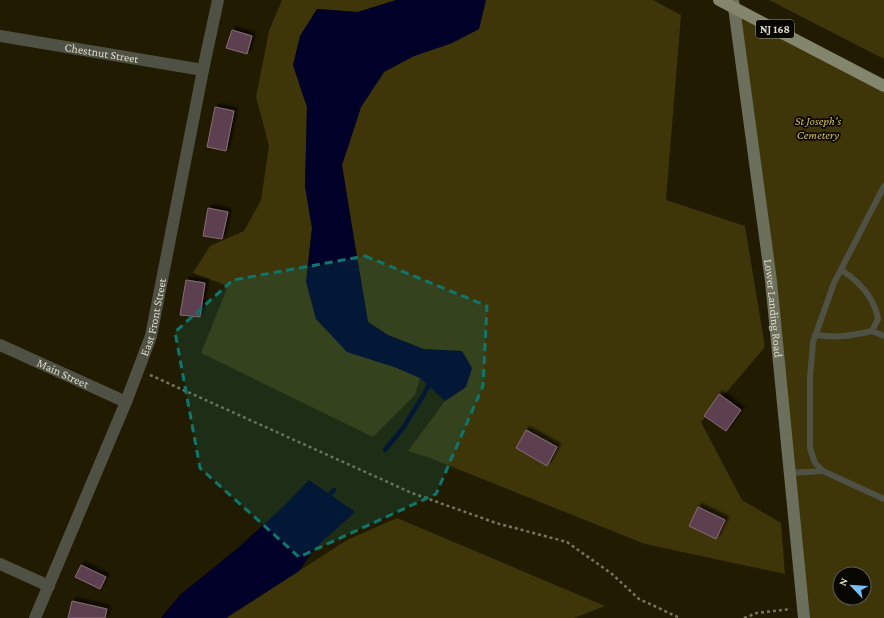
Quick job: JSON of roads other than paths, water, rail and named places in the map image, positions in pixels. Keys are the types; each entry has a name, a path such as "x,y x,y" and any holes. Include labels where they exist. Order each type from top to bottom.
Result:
{"main road":[{"name":"NJ 168","path":"719,0 734,4 884,86"},
{"name":"Lower Landing Road","path":"734,4 771,281 804,613"}],"street":[{"name":"East Front Street","path":"35,618 126,402 151,336 218,0"},
{"name":"Chestnut Street","path":"0,36 203,70"},
{"name":"Main Street","path":"0,345 126,402"},
{"path":"0,564 49,586"}],"lane":[{"path":"884,186 834,283 813,342 810,378 810,448 815,463 823,471 884,499"},
{"path":"815,335 833,337 852,336 872,331 881,321 873,304 862,288 849,275 841,270"},
{"path":"872,331 884,336"},
{"path":"790,474 823,471"}],"water":[{"path":"396,0 486,0 479,29 452,43 414,56 384,72 361,107 342,165 368,322 388,335 424,349 462,351 472,368 466,387 445,401 420,378 397,368 347,352 316,319 306,282 312,228 305,186 307,107 293,65 300,36 317,9 358,12"},
{"path":"309,480 355,512 316,547 299,571 226,618 161,618 180,595 239,547 284,506"}],"waterway":[{"path":"385,450 403,428 431,381"},
{"path":"327,498 334,490"}],"park label":[{"name":"St Joseph's Cemetery","path":"818,128"}]}
